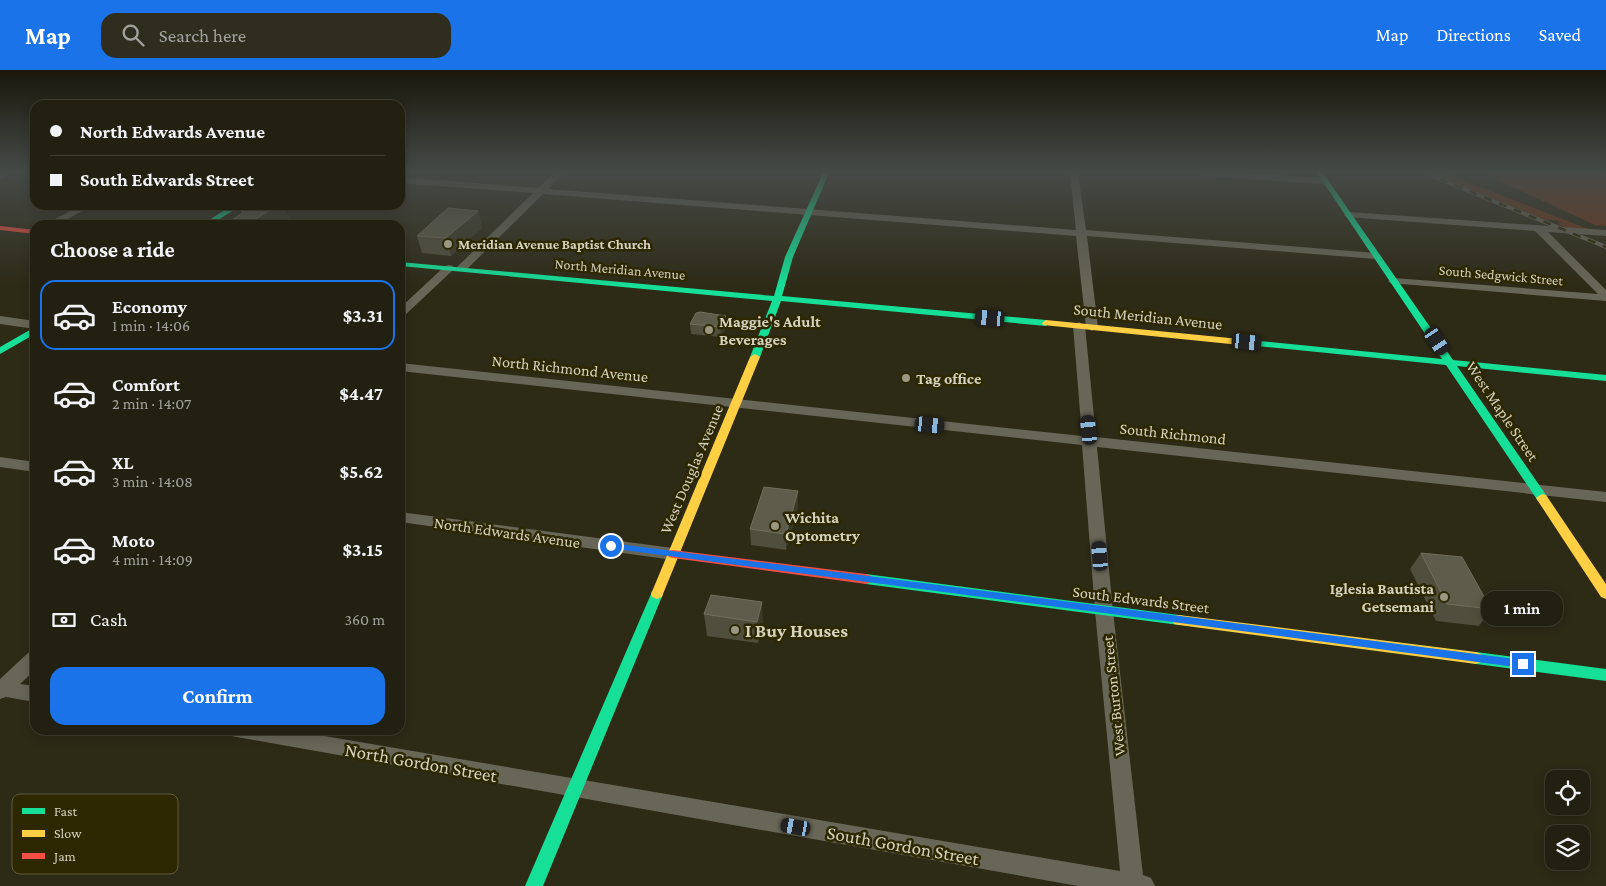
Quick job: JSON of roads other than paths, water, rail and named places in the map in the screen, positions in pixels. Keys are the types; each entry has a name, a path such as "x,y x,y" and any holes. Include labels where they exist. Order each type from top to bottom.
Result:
{"main road":[{"path":"213,220 228,211"},
{"name":"West Maple Street","path":"1345,211 1451,362 1606,594"},
{"name":"West Douglas Avenue","path":"534,886 736,404 776,299 789,257 809,212"},
{"path":"0,228 30,231"},
{"name":"North Meridian Avenue","path":"405,264 776,299"},
{"name":"South Meridian Avenue","path":"776,299 1086,326 1606,378"},
{"path":"0,351 30,333"},
{"name":"South Edwards Street","path":"673,554 1606,675"}],"street":[{"path":"60,220 76,211"},
{"path":"461,270 521,211"},
{"path":"797,211 1376,256"},
{"name":"West Burton Street","path":"1079,211 1082,233 1090,442 1104,611 1136,885"},
{"path":"1348,215 1606,233"},
{"path":"1538,228 1606,297"},
{"path":"405,309 449,268"},
{"name":"South Sedgwick Street","path":"1394,281 1606,297"},
{"path":"0,320 30,324"},
{"name":"North Richmond Avenue","path":"405,368 736,404"},
{"name":"South Richmond","path":"736,404 1606,497"},
{"path":"0,462 30,466"},
{"name":"North Edwards Avenue","path":"405,518 673,554"},
{"path":"1,689 30,663"},
{"path":"1,689 30,693"},
{"name":"North Gordon Street","path":"266,735 574,789"},
{"name":"South Gordon Street","path":"574,789 1136,885"}],"railway":[{"path":"1518,211 1606,247"}],"place":[{"name":"Meridian Avenue Baptist Church","path":"448,244"},
{"name":"Maggie's Adult Beverages","path":"709,330"},
{"name":"Tag office","path":"906,378"},
{"name":"Wichita Optometry","path":"775,526"},
{"name":"Iglesia Bautista Getsemani","path":"1444,597"},
{"name":"I Buy Houses","path":"735,630"}]}
